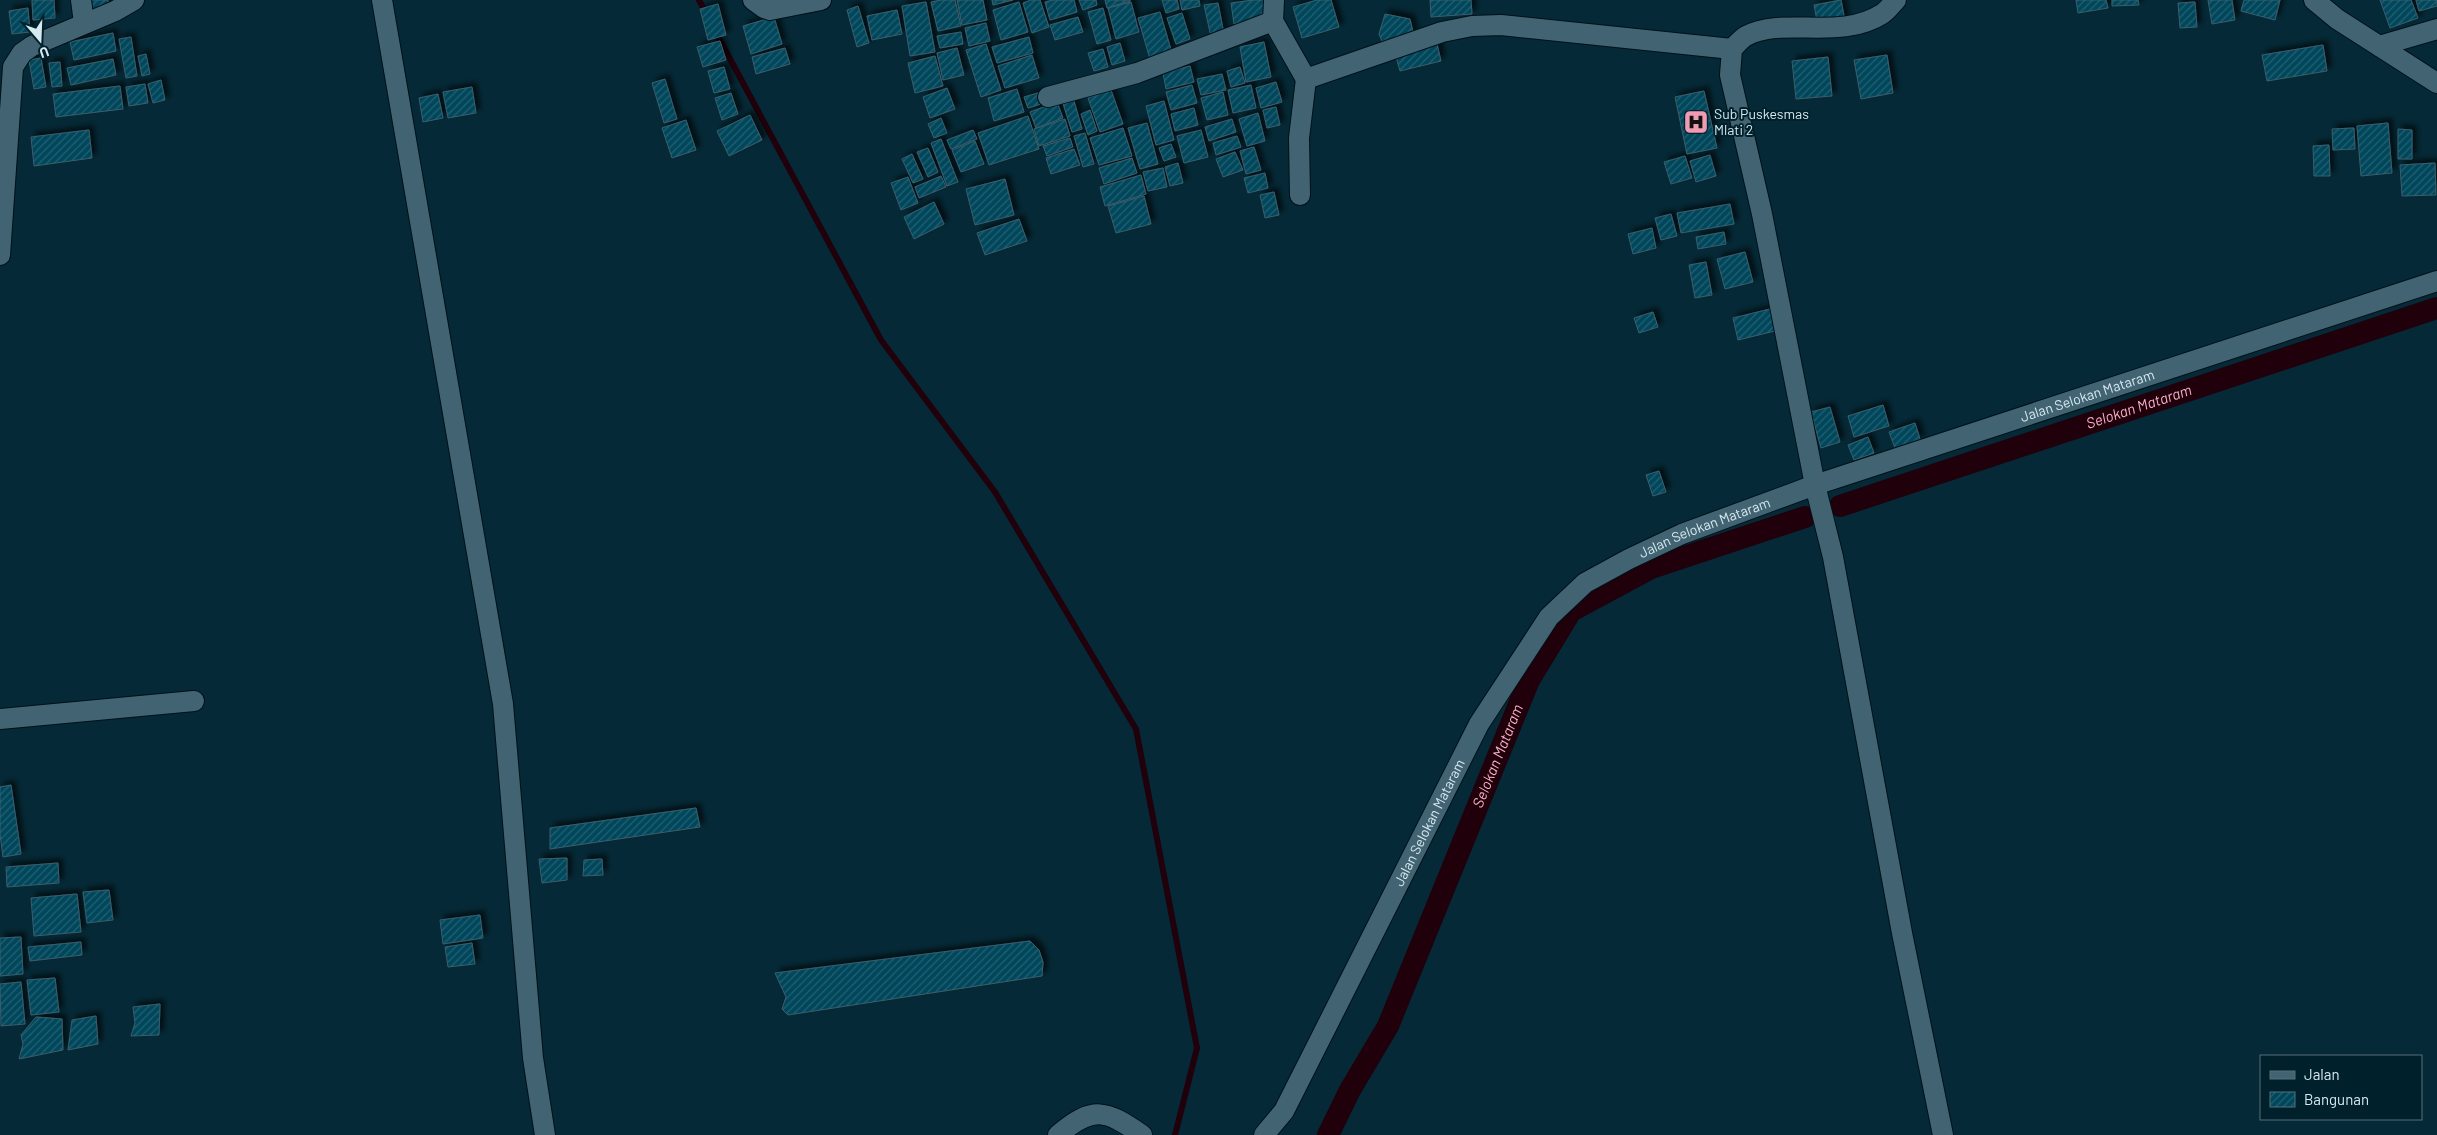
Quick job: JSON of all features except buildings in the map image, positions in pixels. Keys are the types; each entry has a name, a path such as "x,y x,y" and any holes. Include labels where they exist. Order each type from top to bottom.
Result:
{"street":[{"path":"81,0 84,23"},
{"path":"0,255 6,68 32,46 114,12 134,0"},
{"path":"382,0 503,704 533,1058 545,1135"},
{"path":"753,0 770,10 821,0"},
{"path":"1274,0 1273,21 1306,79 1299,138 1300,195"},
{"path":"1896,0 1883,14 1857,24 1826,29 1783,28 1765,30 1747,36 1732,49 1730,76 1764,224 1815,485 1833,557 1902,933 1943,1135"},
{"path":"2314,0 2337,20 2437,83"},
{"path":"1048,97 1137,73 1273,21"},
{"path":"1306,79 1442,32 1472,26 1501,24 1732,49"},
{"path":"2379,46 2437,29"},
{"name":"Jalan Selokan Mataram","path":"1264,1135 1284,1111 1479,724 1549,617 1585,583 1629,559 1682,534 1815,485 2437,281"},
{"path":"0,719 194,701"},
{"path":"1058,1135 1072,1123 1089,1115 1105,1114 1117,1117 1142,1135"}],"waterway":[{"path":"699,0 707,15"},
{"path":"715,31 881,340 995,492 1136,729 1197,1048 1175,1135"},
{"name":"Selokan Mataram","path":"1840,506 2437,308"},
{"name":"Selokan Mataram","path":"1328,1135 1350,1090 1388,1026 1529,680 1571,611 1651,568 1805,517"}],"place":[{"name":"Sub Puskesmas Mlati 2","path":"1696,122"}]}
